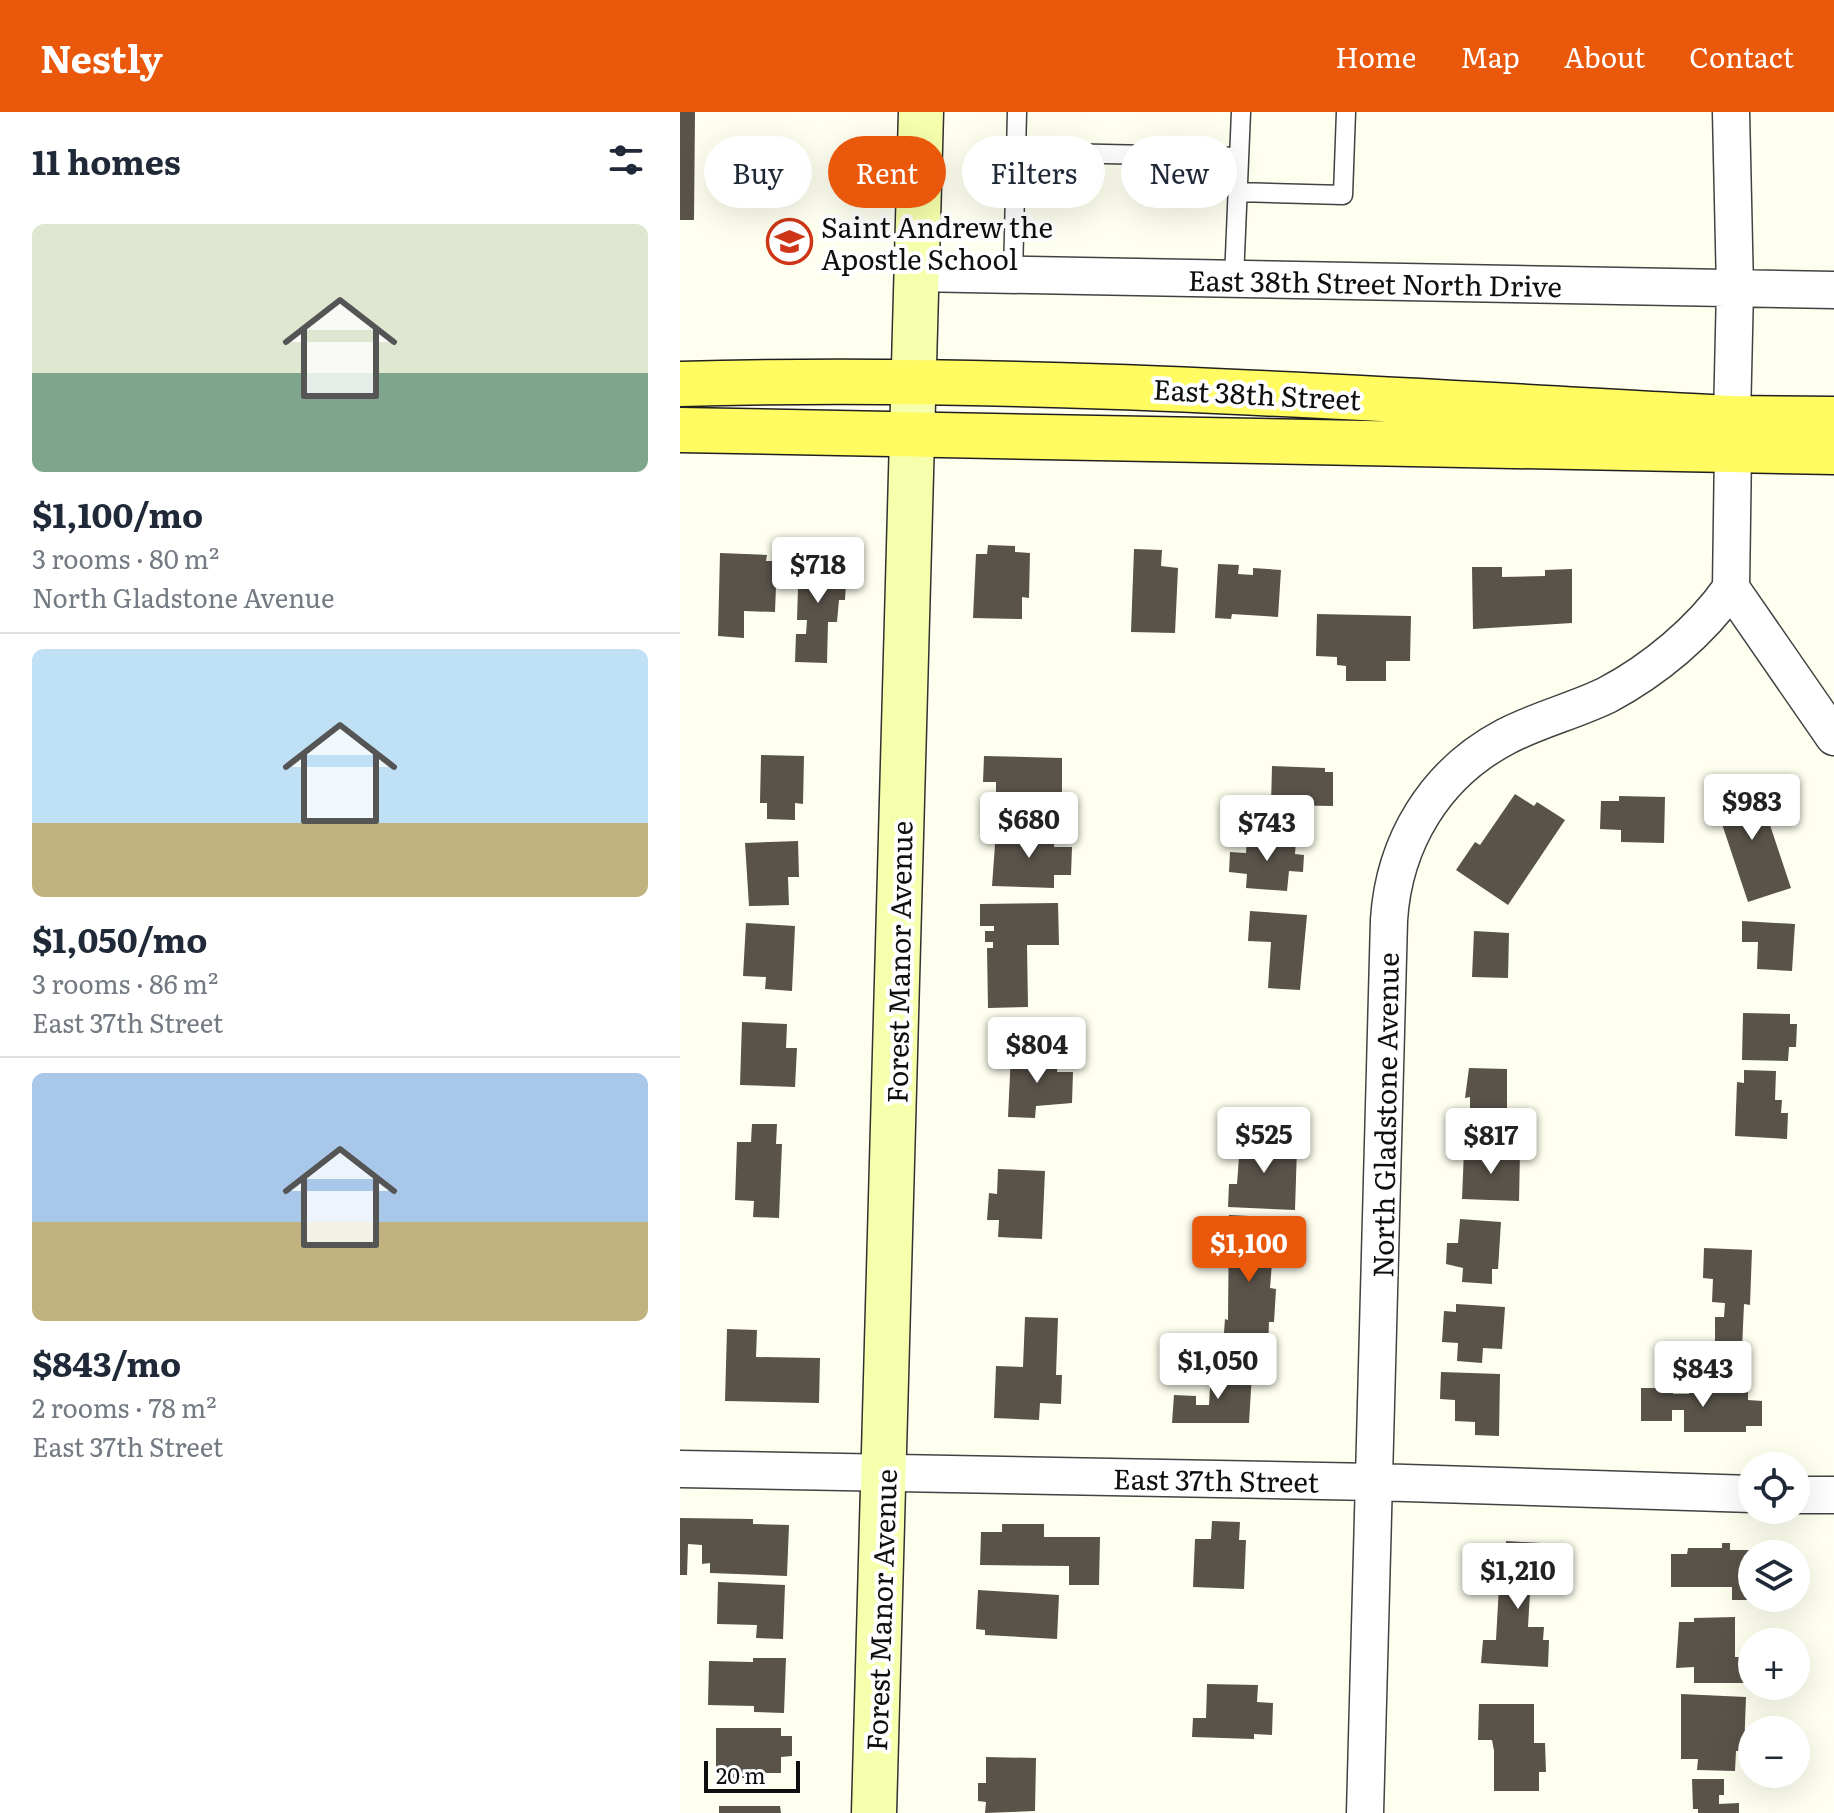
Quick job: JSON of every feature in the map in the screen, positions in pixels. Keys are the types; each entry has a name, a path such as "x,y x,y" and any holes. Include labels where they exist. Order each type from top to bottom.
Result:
{"main road":[{"name":"East 38th Street","path":"680,384 912,380 1089,384 1733,434 1834,452"},
{"name":"East 38th Street","path":"680,430 1733,434 1834,419"}],"street":[{"name":"Forest Manor Avenue","path":"874,1813 921,112"},
{"path":"1731,112 1735,289 1731,588 1834,737"},
{"name":"East 38th Street North Drive","path":"915,273 1834,290"},
{"name":"North Gladstone Avenue","path":"1365,1813 1389,920 1394,877 1416,820 1464,764 1501,739 1609,693 1649,669 1698,627 1731,588"},
{"name":"East 37th Street","path":"680,1469 1374,1482 1738,1494"},
{"path":"1810,1495 1834,1495"}],"lane":[{"path":"1016,136 1017,112"},
{"path":"1241,112 1237,192 1343,195 1346,112"},
{"path":"1105,154 1239,157"},
{"path":"1013,275 1014,208"},
{"path":"1234,279 1236,208"}],"building":[{"path":"680,112 695,112 694,220 680,220"},
{"path":"988,545 1015,546 1015,552 1030,553 1029,598 1022,597 1022,619 973,618 976,554 987,554"},
{"path":"1134,549 1162,550 1161,566 1178,568 1175,633 1131,632"},
{"path":"720,553 767,555 766,561 777,561 775,612 744,611 744,638 718,636"},
{"path":"799,555 841,556 840,584 846,584 845,600 839,600 837,622 828,622 827,663 795,662 796,634 806,634 807,620 797,620"},
{"path":"1218,564 1239,565 1238,574 1253,575 1253,568 1281,570 1278,617 1232,614 1231,619 1215,618"},
{"path":"1472,567 1502,567 1502,577 1545,576 1545,570 1572,569 1572,623 1473,629"},
{"path":"1317,614 1411,616 1410,661 1386,661 1386,681 1346,681 1346,666 1337,665 1337,657 1316,656"},
{"path":"761,755 804,756 803,804 795,803 795,820 767,819 767,803 760,803"},
{"path":"984,756 1062,758 1062,801 996,800 996,782 983,782"},
{"path":"1272,766 1325,768 1325,772 1333,772 1333,806 1271,805"},
{"path":"1756,783 1791,888 1748,902 1713,797"},
{"path":"1515,794 1534,806 1537,802 1565,820 1508,905 1456,870 1475,842 1480,845"},
{"path":"1619,796 1665,797 1664,843 1621,842 1621,830 1600,829 1601,801 1619,801"},
{"path":"996,831 1055,833 1054,847 1072,847 1071,875 1054,875 1054,888 992,886"},
{"path":"1247,837 1296,841 1295,854 1304,855 1303,872 1289,871 1287,891 1246,888 1247,874 1229,872 1230,852 1246,853"},
{"path":"798,841 799,877 788,877 789,905 749,906 745,843"},
{"path":"1058,903 1059,945 1027,945 1028,1007 988,1008 987,948 993,948 993,942 985,942 985,931 994,931 994,926 980,926 980,904"},
{"path":"1250,911 1307,915 1300,990 1268,988 1271,942 1248,941"},
{"path":"1742,921 1795,924 1792,971 1757,969 1758,942 1742,942"},
{"path":"746,923 795,926 792,991 765,989 766,977 743,976"},
{"path":"1474,931 1509,933 1508,978 1472,977"},
{"path":"1743,1013 1790,1014 1790,1024 1797,1024 1796,1047 1789,1047 1788,1061 1742,1060"},
{"path":"742,1022 787,1024 786,1048 797,1048 795,1087 740,1085"},
{"path":"1011,1054 1058,1056 1057,1072 1073,1072 1072,1103 1036,1106 1035,1118 1008,1117"},
{"path":"1469,1068 1507,1069 1507,1116 1470,1116 1470,1097 1465,1098"},
{"path":"1744,1070 1776,1071 1775,1100 1782,1100 1781,1113 1788,1113 1787,1139 1735,1136 1737,1082 1744,1083"},
{"path":"752,1124 777,1124 776,1144 782,1144 779,1218 753,1217 754,1201 735,1200 737,1142 751,1142"},
{"path":"1241,1130 1264,1131 1263,1147 1297,1147 1295,1210 1228,1207 1229,1184 1237,1184"},
{"path":"1464,1150 1520,1152 1519,1201 1462,1199"},
{"path":"998,1169 1045,1171 1042,1239 998,1237 999,1220 987,1220 989,1193 997,1194"},
{"path":"1229,1215 1269,1217 1267,1263 1272,1263 1270,1288 1276,1289 1274,1322 1269,1322 1268,1348 1223,1346 1225,1319 1228,1320"},
{"path":"1460,1219 1501,1222 1498,1269 1492,1269 1492,1284 1462,1282 1463,1268 1446,1264 1447,1243 1458,1243"},
{"path":"1704,1248 1752,1250 1750,1305 1744,1304 1742,1349 1715,1348 1715,1317 1724,1317 1725,1303 1712,1302 1713,1279 1703,1278"},
{"path":"1456,1304 1505,1307 1502,1349 1483,1348 1482,1363 1457,1361 1458,1343 1442,1342 1444,1311 1456,1312"},
{"path":"1025,1317 1058,1318 1056,1375 1062,1375 1061,1404 1040,1403 1039,1420 994,1418 996,1366 1023,1367"},
{"path":"727,1329 757,1330 756,1357 820,1358 819,1403 725,1401"},
{"path":"1211,1371 1252,1373 1249,1423 1172,1423 1174,1395 1196,1396 1196,1405 1209,1405"},
{"path":"1441,1372 1500,1374 1499,1436 1475,1435 1475,1422 1455,1421 1455,1400 1440,1399"},
{"path":"1641,1388 1673,1388 1673,1394 1689,1394 1689,1390 1748,1390 1748,1400 1762,1401 1762,1426 1746,1426 1746,1432 1684,1432 1684,1410 1672,1410 1672,1421 1641,1421"},
{"path":"680,1518 753,1519 753,1524 789,1525 787,1576 710,1573 710,1563 702,1564 702,1545 688,1544 687,1575 680,1575"},
{"path":"1212,1521 1240,1522 1239,1540 1246,1540 1244,1589 1193,1587 1195,1539 1211,1539"},
{"path":"1002,1524 1044,1524 1044,1537 1100,1537 1099,1585 1069,1585 1069,1566 980,1565 981,1532 1002,1532"},
{"path":"1506,1541 1541,1543 1539,1592 1530,1592 1528,1627 1544,1627 1543,1640 1549,1640 1548,1667 1481,1663 1483,1640 1496,1640 1500,1568 1505,1569"},
{"path":"1722,1543 1730,1543 1730,1550 1738,1550 1738,1600 1732,1600 1732,1587 1671,1587 1671,1554 1687,1554 1688,1548 1722,1548"},
{"path":"718,1582 785,1585 783,1639 756,1638 757,1625 717,1624"},
{"path":"978,1590 1059,1595 1057,1639 985,1635 985,1630 976,1629"},
{"path":"1735,1617 1738,1683 1694,1683 1694,1667 1676,1668 1679,1622 1694,1622 1694,1618"},
{"path":"753,1658 786,1658 784,1713 754,1712 754,1706 708,1705 709,1661 753,1662"},
{"path":"1207,1684 1258,1685 1257,1702 1273,1703 1272,1735 1254,1734 1254,1739 1192,1737 1193,1718 1206,1718"},
{"path":"1681,1694 1738,1697 1738,1700 1746,1700 1745,1716 1738,1716 1735,1771 1697,1770 1698,1759 1681,1759"},
{"path":"1479,1704 1534,1704 1534,1743 1545,1743 1546,1772 1539,1772 1539,1791 1494,1791 1492,1740 1478,1740"},
{"path":"716,1728 781,1728 781,1736 792,1736 792,1756 781,1757 781,1773 750,1773 750,1778 733,1778 732,1770 716,1770"},
{"path":"986,1757 1036,1758 1035,1811 985,1813 986,1802 978,1801 978,1783 986,1783"},
{"path":"1692,1779 1724,1779 1724,1795 1719,1795 1719,1804 1739,1803 1739,1813 1698,1813 1698,1809 1693,1809"},
{"path":"719,1806 780,1806 781,1813 719,1813"}],"place":[{"name":"Saint Andrew the Apostle School","path":"790,242"}]}
